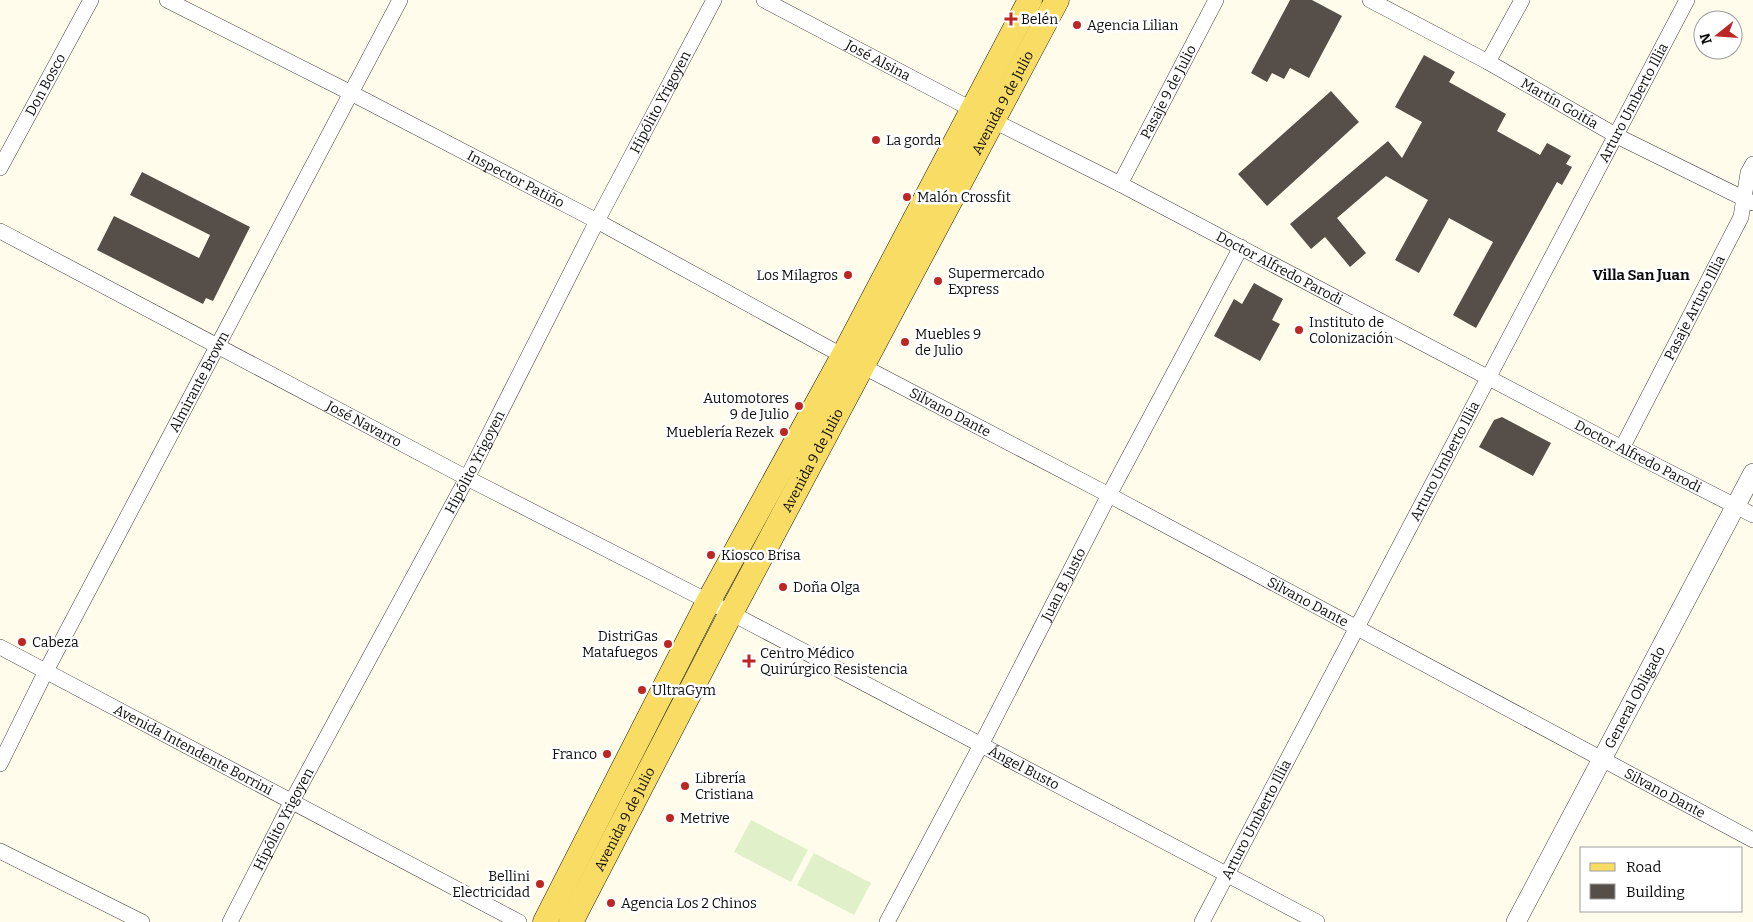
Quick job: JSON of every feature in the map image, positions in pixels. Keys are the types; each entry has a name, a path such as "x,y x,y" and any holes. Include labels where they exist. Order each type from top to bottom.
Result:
{"main road":[{"name":"Avenida 9 de Julio","path":"571,922 731,613 972,108 1030,0"},
{"name":"Avenida 9 de Julio","path":"545,922 708,602 853,360 992,120 1057,0"}],"street":[{"name":"Don Bosco","path":"0,168 91,0"},
{"name":"Inspector Patiño","path":"167,0 597,221 853,360"},
{"name":"Almirante Brown","path":"0,764 46,672 400,0"},
{"name":"Hipólito Yrigoyen","path":"230,922 292,801 467,478 597,221 714,0"},
{"name":"José Alsina","path":"764,0 992,120"},
{"name":"Pasaje 9 de Julio","path":"1120,184 1216,0"},
{"path":"1488,62 1522,0"},
{"name":"Arturo Umberto Illia","path":"1202,922 1687,0"},
{"name":"Martín Goitía","path":"1372,1 1488,62 1617,136 1749,201"},
{"name":"Doctor Alfredo Parodi","path":"992,120 1120,184 1753,515"},
{"name":"Pasaje Arturo Illia","path":"1622,448 1749,201 1748,173 1753,164"},
{"name":"José Navarro","path":"0,231 467,478 731,613"},
{"name":"Juan B. Justo","path":"887,922 981,745 1109,495 1241,247"},
{"name":"Silvano Dante","path":"853,360 1753,840"},
{"name":"General Obligado","path":"1516,922 1753,473"},
{"name":"Ángel Busto","path":"731,613 1317,922"},
{"name":"Avenida Intendente Borrini","path":"0,647 519,922"},
{"path":"0,851 142,922"}],"green space":[{"path":"751,820 808,850 791,882 734,852"},
{"path":"814,853 871,883 854,915 797,885"}],"building":[{"path":"1290,0 1312,0 1342,16 1309,78 1290,68 1284,79 1272,73 1267,82 1251,73"},
{"path":"1424,55 1455,72 1449,82 1506,114 1497,131 1540,155 1547,143 1571,156 1566,164 1572,167 1562,185 1557,182 1476,328 1453,315 1493,242 1449,218 1419,273 1395,260 1428,200 1386,176 1337,218 1366,253 1350,267 1325,237 1311,249 1290,224 1388,141 1402,158 1422,122 1395,107"},
{"path":"1331,91 1359,122 1267,206 1238,174"},
{"path":"142,172 250,227 213,301 206,298 203,304 97,250 114,216 199,258 210,235 130,195"},
{"path":"1254,283 1283,299 1272,320 1280,324 1260,361 1214,336 1234,299 1242,304"},
{"path":"1502,417 1551,443 1533,476 1479,447 1494,420"}],"place":[{"name":"Belén","path":"1011,19"},
{"name":"Agencia Lilian","path":"1077,25"},
{"name":"La gorda","path":"876,140"},
{"name":"Malón Crossfit","path":"907,197"},
{"name":"Los Milagros","path":"848,275"},
{"name":"Supermercado Express","path":"938,281"},
{"name":"Instituto de Colonización","path":"1299,330"},
{"name":"Muebles 9 de Julio","path":"905,342"},
{"name":"Automotores 9 de Julio","path":"799,406"},
{"name":"Mueblería Rezek","path":"784,432"},
{"name":"Kiosco Brisa","path":"711,555"},
{"name":"Doña Olga","path":"783,587"},
{"name":"Cabeza","path":"22,642"},
{"name":"DistriGas Matafuegos","path":"668,644"},
{"name":"Centro Médico Quirúrgico Resistencia","path":"749,661"},
{"name":"UltraGym","path":"642,690"},
{"name":"Franco","path":"607,754"},
{"name":"Librería Cristiana","path":"685,786"},
{"name":"Metrive","path":"670,818"},
{"name":"Bellini Electricidad","path":"540,884"},
{"name":"Agencia Los 2 Chinos","path":"611,903"}],"district":[{"name":"Villa San Juan","path":"1641,275"}]}
